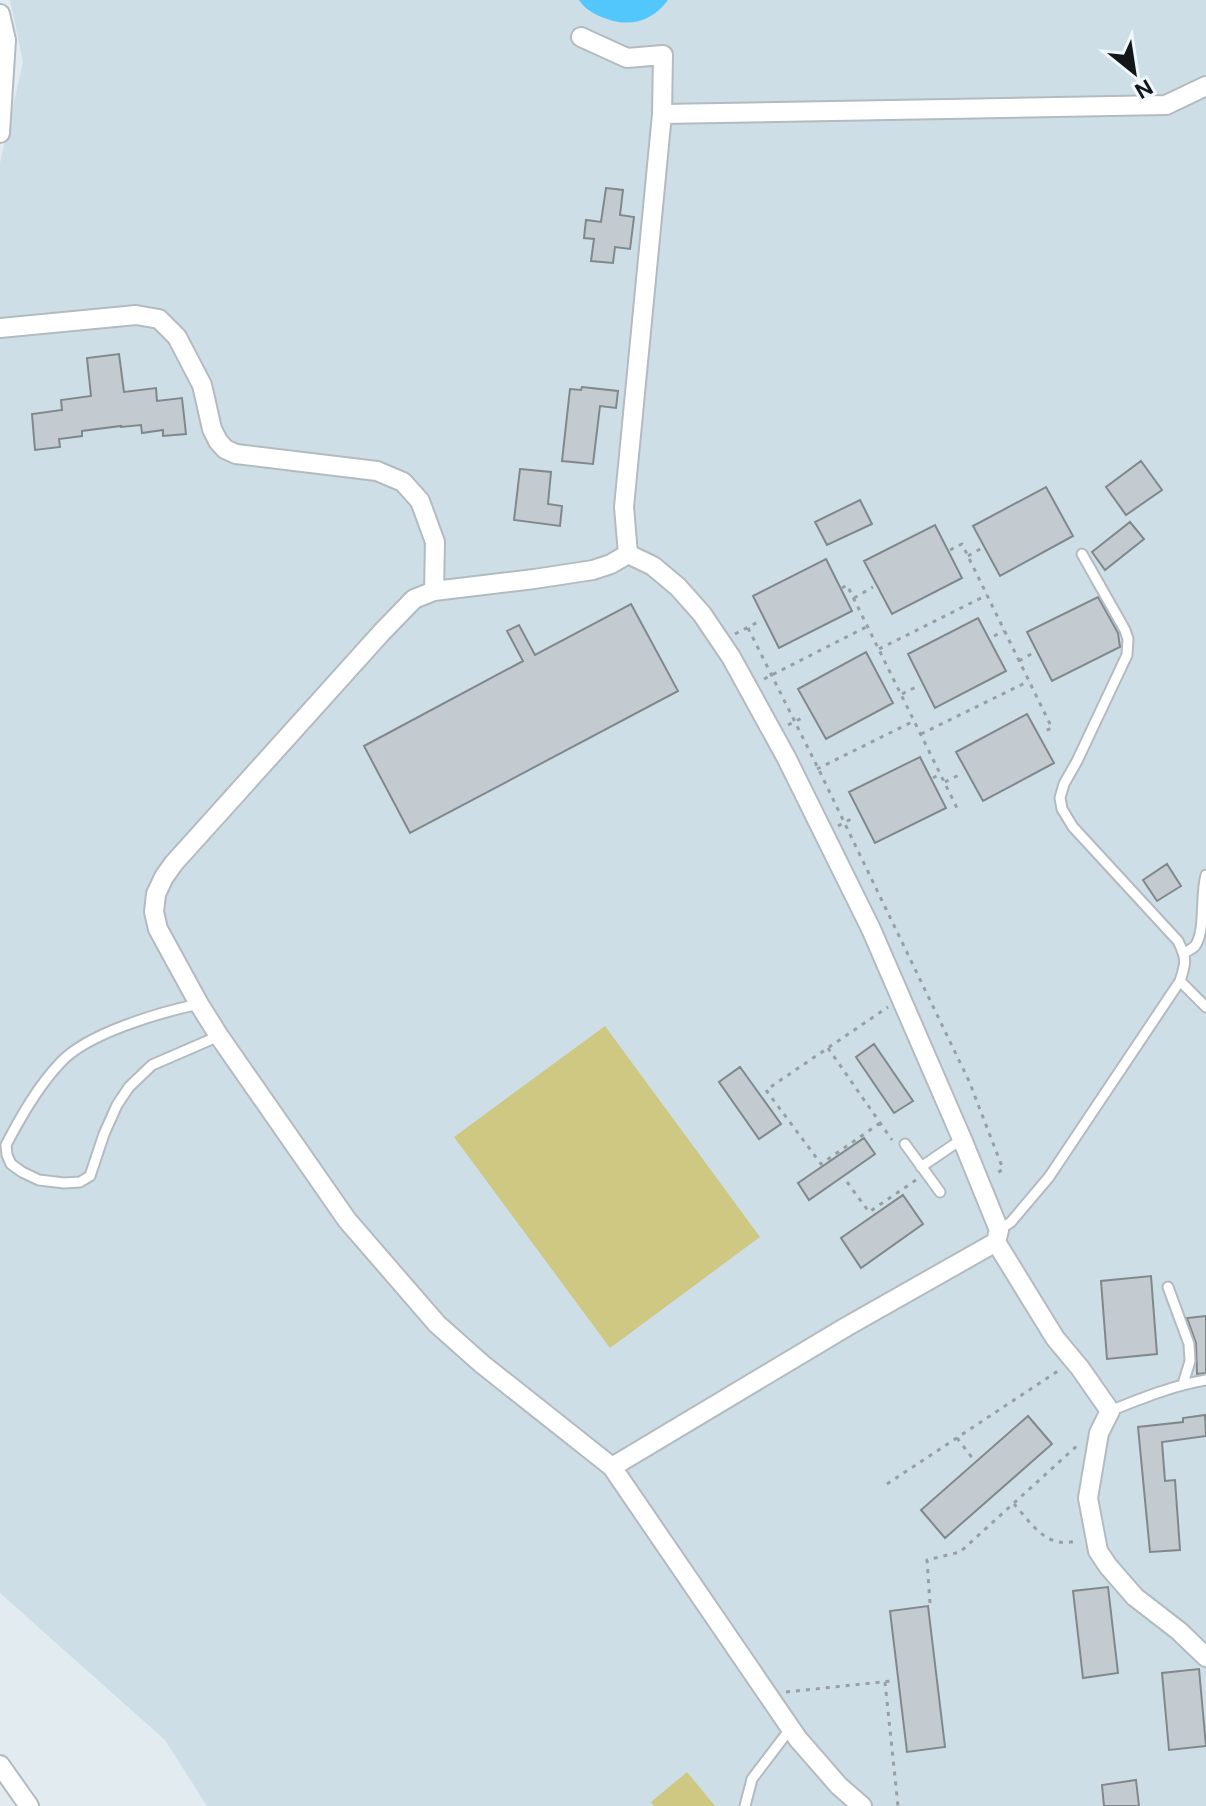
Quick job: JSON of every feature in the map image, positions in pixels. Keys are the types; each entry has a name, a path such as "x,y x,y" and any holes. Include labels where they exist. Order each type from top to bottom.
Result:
{"street":[{"path":"0,14 3,41 0,133"},
{"path":"581,37 627,58 663,55 662,114 624,507 628,554"},
{"path":"662,114 1166,105 1206,86"},
{"path":"0,328 136,315 159,319 177,337 187,355 202,385 212,429 225,449 236,454 377,471 403,482 420,501 435,542 434,591"},
{"path":"628,554 593,570 434,591 414,599 174,863 156,894 154,912 158,929 219,1036 347,1220 437,1324 482,1364 612,1467 790,1729 839,1786 862,1806"},
{"path":"628,554 653,566 678,587 721,641 748,687 797,778 871,929 981,1184 998,1236 1055,1338 1110,1411 1099,1433 1088,1498 1098,1551 1135,1597 1179,1631 1206,1657"},
{"path":"612,1467 998,1236"},
{"path":"0,1765 29,1806"}],"lane":[{"path":"998,1236 1049,1177 1180,981 1186,964 1178,941 1073,827 1062,809 1060,798 1064,784 1129,646 1125,630 1082,554"},
{"path":"1184,953 1195,946 1200,938 1206,875"},
{"path":"1180,981 1206,1007"},
{"path":"199,1004 172,1010 109,1033 63,1059 40,1088 6,1145 11,1164 39,1180 80,1182 90,1176 104,1134 129,1087 152,1065 219,1036"},
{"path":"924,1170 962,1139"},
{"path":"905,1144 940,1192"},
{"path":"1168,1287 1189,1344 1190,1361 1183,1384"},
{"path":"1110,1411 1148,1395 1206,1380"},
{"path":"745,1806 752,1779 790,1729"}],"path":[{"path":"950,550 962,544 1052,728 1042,732"},
{"path":"968,556 982,548"},
{"path":"842,588 847,585 854,598 957,808"},
{"path":"854,598 873,587"},
{"path":"879,649 987,595"},
{"path":"721,641 758,622"},
{"path":"748,687 868,626"},
{"path":"748,628 981,1110 1003,1169 981,1184"},
{"path":"994,636 1004,631"},
{"path":"1019,661 1033,653"},
{"path":"888,682 894,679"},
{"path":"921,734 1029,681"},
{"path":"901,694 920,685"},
{"path":"797,778 914,721"},
{"path":"944,783 963,773"},
{"path":"933,778 940,774"},
{"path":"880,1123 821,1164 766,1090 901,998"},
{"path":"828,1048 899,1149 905,1144"},
{"path":"847,1182 869,1212 924,1170"},
{"path":"887,1484 1074,1361"},
{"path":"930,1603 927,1560 960,1552 1087,1437 1099,1433"},
{"path":"957,1438 973,1459"},
{"path":"1014,1504 1051,1540 1060,1543 1096,1539"},
{"path":"767,1694 891,1681"},
{"path":"885,1682 898,1806"}],"shaded area":[{"path":"10,0 1206,0 1206,1806 207,1806 165,1740 0,1593 0,163 23,62"},
{"path":"605,1026 760,1237 610,1348 454,1137"},
{"path":"687,1772 715,1806 654,1806 651,1802"}],"water":[{"path":"579,0 668,0 645,19 628,23 599,16"}],"building":[{"path":"606,188 623,190 620,215 634,217 630,249 615,247 613,263 591,261 594,239 584,238 586,220 601,222"},
{"path":"119,354 124,392 156,388 157,401 182,398 186,434 163,436 163,430 142,433 141,425 121,426 82,431 82,436 59,439 60,447 35,450 32,414 62,410 61,400 91,396 87,358"},
{"path":"582,387 618,391 616,408 600,406 593,464 562,461 570,389 581,390"},
{"path":"1141,461 1162,490 1126,515 1106,487"},
{"path":"520,469 551,472 548,504 562,506 560,526 514,520"},
{"path":"1046,487 1073,536 1000,576 973,526"},
{"path":"860,500 872,524 827,545 815,522"},
{"path":"1130,522 1144,539 1105,570 1092,552"},
{"path":"935,525 962,578 892,614 864,561"},
{"path":"826,559 852,611 779,648 753,596"},
{"path":"1098,597 1118,633 1120,647 1052,681 1027,632"},
{"path":"631,604 678,691 410,833 364,746 523,661 507,631 519,625 535,655"},
{"path":"978,618 1006,671 935,708 908,654"},
{"path":"866,652 893,703 826,739 798,689"},
{"path":"1027,714 1054,763 983,801 956,752"},
{"path":"920,757 946,808 875,843 849,792"},
{"path":"1167,864 1181,886 1157,901 1143,880"},
{"path":"874,1044 913,1101 894,1113 856,1057"},
{"path":"740,1067 781,1124 759,1139 719,1082"},
{"path":"864,1138 875,1154 809,1200 798,1183"},
{"path":"903,1195 923,1224 861,1268 841,1238"},
{"path":"1151,1276 1157,1354 1107,1359 1101,1281"},
{"path":"1206,1316 1206,1373 1197,1374 1196,1343 1187,1318"},
{"path":"1205,1415 1206,1436 1162,1442 1165,1481 1175,1480 1180,1550 1150,1552 1138,1427 1183,1422 1183,1418"},
{"path":"1028,1416 1052,1444 945,1538 921,1510"},
{"path":"1108,1587 1118,1673 1083,1678 1073,1591"},
{"path":"928,1606 945,1747 907,1752 890,1611"},
{"path":"1199,1669 1206,1746 1169,1750 1162,1673"},
{"path":"1136,1780 1139,1806 1104,1806 1102,1785"}]}
